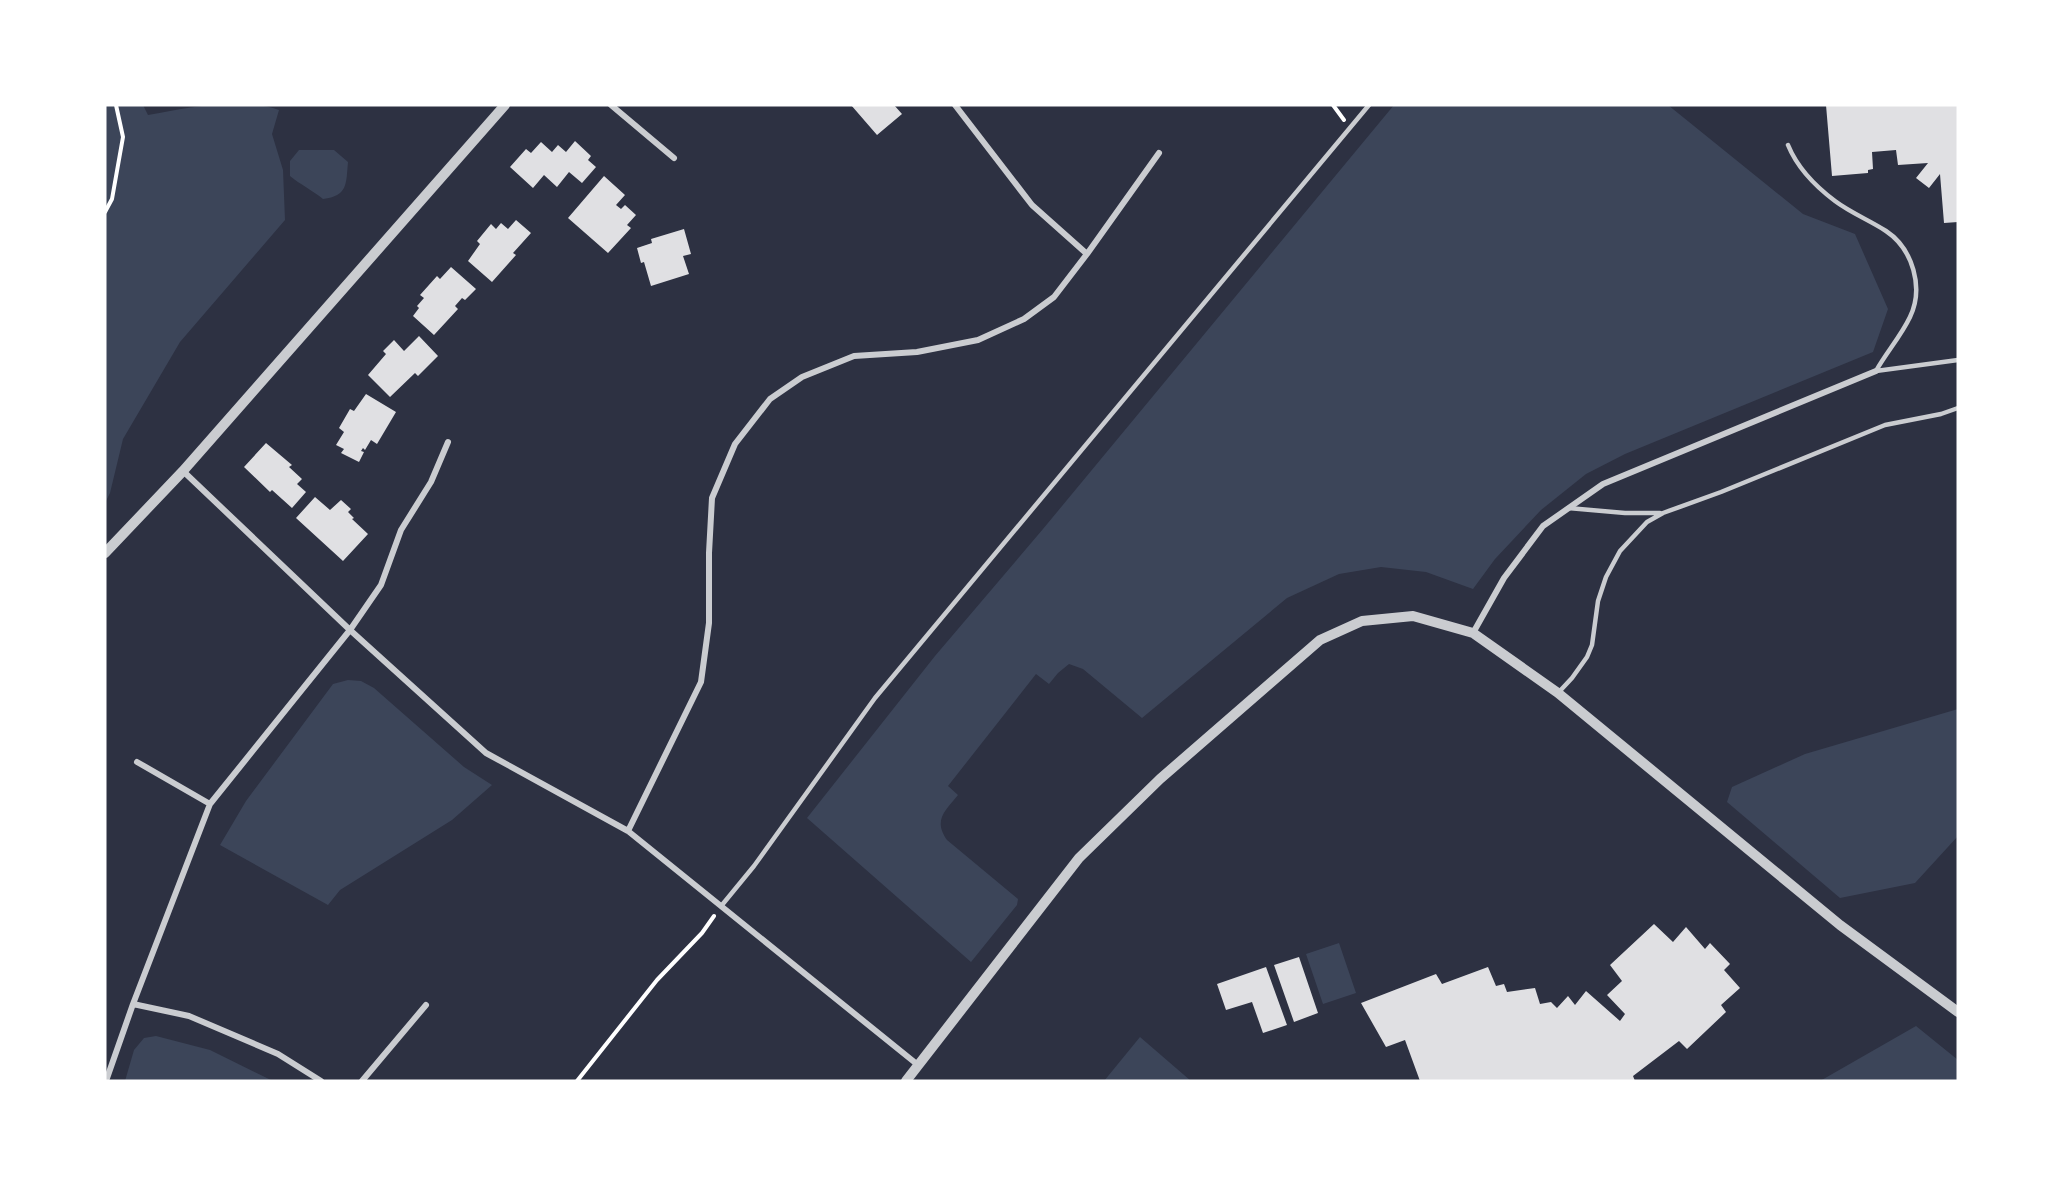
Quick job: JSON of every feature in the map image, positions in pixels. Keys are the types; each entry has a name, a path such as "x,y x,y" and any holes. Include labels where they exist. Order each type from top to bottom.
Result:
{"street":[{"path":"105,553 183,471 505,105"},
{"path":"611,105 674,158"},
{"path":"955,105 1032,205 1087,254"},
{"path":"628,831 701,682 709,623 712,498 735,444 770,399 802,377 854,356 917,352 978,340 1024,320 1054,297 1159,153"},
{"path":"1473,633 1504,578 1543,526 1603,483 1876,371"},
{"path":"106,1081 210,804 350,630 381,585 401,530 431,483 448,442"},
{"path":"183,471 350,630 486,753 628,831 918,1065"},
{"path":"906,1081 1079,858 1160,779 1320,640 1362,621 1413,616 1473,633 1558,693 1840,925 1958,1012"},
{"path":"137,762 210,804"},
{"path":"133,1004 199,1020 278,1054 321,1081"},
{"path":"362,1081 426,1005"}],"lane":[{"path":"722,905 754,866 875,698 1369,105"},
{"path":"1788,145 1794,159 1819,187 1861,218 1887,232 1904,248 1914,271 1917,292 1911,316 1876,371"},
{"path":"1876,371 1958,360"},
{"path":"1558,693 1587,657 1592,645 1598,601 1606,577 1620,551 1647,522 1663,513 1721,492 1885,425 1941,414 1958,408"},
{"path":"1568,508 1625,513 1663,513"}],"path":[{"path":"105,212 112,199 123,137 116,105"},
{"path":"1333,105 1350,128"},
{"path":"577,1081 657,980 702,933 722,905"}],"shaded area":[{"path":"231,104 264,106 279,110 272,134 283,170 285,220 180,342 123,439 110,493 105,503 105,105 143,105 148,115"},
{"path":"1394,105 1668,105 1803,214 1855,234 1888,309 1873,352 1625,454 1586,474 1541,510 1495,559 1473,589 1426,572 1381,567 1339,574 1287,598 1142,718 1083,669 1069,664 1049,684 1036,674 948,786 958,795 942,816 941,827 947,840 1018,899 1017,905 971,962 807,818 935,656"},
{"path":"299,150 334,150 348,162 346,183 341,192 323,199 290,176 290,161"},
{"path":"348,680 361,681 374,688 464,767 492,785 452,820 340,890 328,905 220,845 246,801 333,684"},
{"path":"1958,709 1958,836 1915,883 1840,898 1727,802 1732,787 1805,754"},
{"path":"1339,943 1356,993 1323,1004 1306,954"},
{"path":"1916,1026 1958,1060 1958,1081 1820,1081"},
{"path":"156,1036 210,1050 273,1081 125,1081 134,1050 144,1038"},
{"path":"1140,1037 1191,1081 1104,1081"}],"building":[{"path":"851,105 894,105 902,114 877,135"},
{"path":"1826,105 1958,105 1958,222 1944,223 1940,174 1929,188 1916,178 1928,163 1898,165 1896,150 1872,152 1873,169 1868,170 1868,173 1832,176"},
{"path":"575,141 591,156 588,160 596,167 582,183 569,172 557,187 544,175 533,188 510,167 526,149 531,153 541,142 552,152 558,145 566,152"},
{"path":"604,176 625,195 616,205 621,209 625,205 636,215 627,225 631,228 608,253 568,218"},
{"path":"516,220 531,233 513,253 516,255 492,282 468,261 480,244 477,241 491,224 496,229 501,223 508,229"},
{"path":"684,229 691,254 683,256 689,274 651,286 637,248 652,243 651,239"},
{"path":"451,267 476,289 465,300 462,298 455,306 458,309 434,335 413,316 419,308 417,306 424,298 420,295 437,276 440,279"},
{"path":"419,336 438,356 418,376 415,373 390,397 368,375 386,354 383,351 394,340 404,351"},
{"path":"366,394 396,412 377,444 371,440 365,450 363,448 361,451 364,452 359,462 341,453 344,449 336,445 344,432 339,428 350,409 354,411"},
{"path":"266,443 292,465 289,467 302,479 297,484 306,492 292,508 272,490 270,492 244,467"},
{"path":"315,497 330,510 341,500 351,509 348,512 354,518 352,519 368,534 343,561 296,518"},
{"path":"1654,924 1673,942 1686,927 1705,949 1710,943 1730,964 1724,970 1740,988 1721,1005 1726,1012 1687,1049 1679,1041 1633,1076 1635,1081 1420,1081 1405,1040 1386,1047 1361,1003 1436,974 1442,984 1488,967 1496,986 1504,984 1507,992 1535,988 1540,1004 1551,1002 1557,1008 1568,996 1575,1005 1586,991 1620,1021 1625,1014 1607,995 1622,981 1610,965"},
{"path":"1299,957 1318,1013 1294,1022 1274,965"},
{"path":"1266,967 1287,1025 1263,1033 1252,1002 1226,1010 1217,984"}]}
